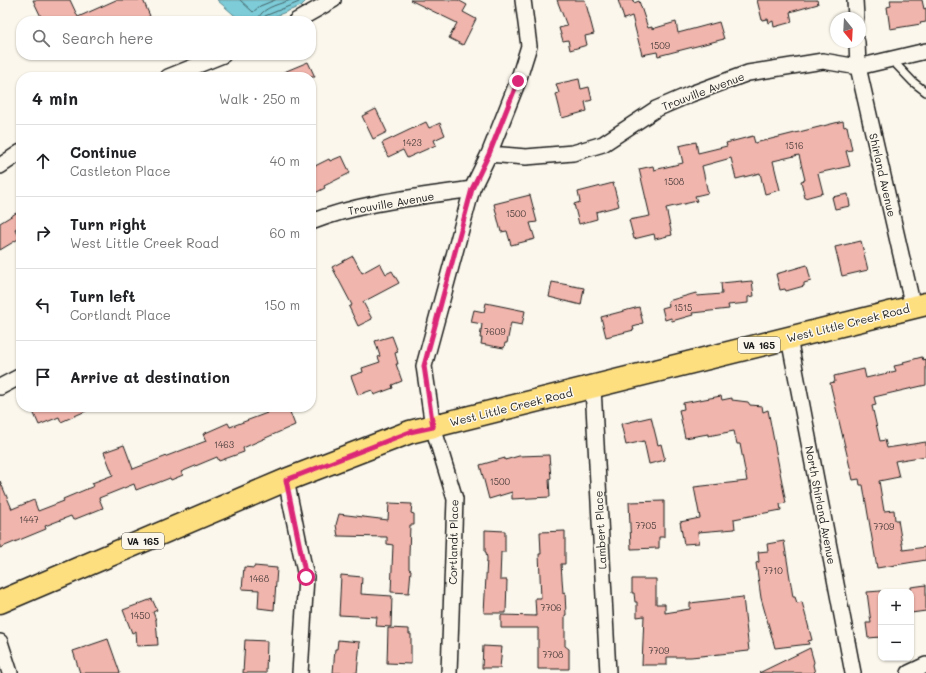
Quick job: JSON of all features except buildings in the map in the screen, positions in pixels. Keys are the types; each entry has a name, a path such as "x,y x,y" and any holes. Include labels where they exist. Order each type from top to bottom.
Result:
{"main road":[{"name":"West Little Creek Road","path":"0,602 286,480 410,432 920,305"}],"street":[{"path":"305,16 333,0"},
{"name":"Cortlandt Place","path":"449,673 456,499 433,427 424,366 472,189 489,154 518,81 529,46 523,0"},
{"path":"855,0 856,12"},
{"name":"Shirland Avenue","path":"857,48 858,66 920,305"},
{"name":"Trouville Avenue","path":"489,154 526,156 573,153 603,144 656,109 691,94 748,73 823,61 858,66 926,51"},
{"path":"180,72 210,60"},
{"path":"0,166 16,155"},
{"name":"Trouville Avenue","path":"316,220 331,214 391,201 472,189"},
{"name":"North Shirland Avenue","path":"789,338 853,673"},
{"path":"0,387 16,379"},
{"name":"Lambert Place","path":"593,387 608,673"},
{"path":"286,480 306,577 300,673"},
{"path":"0,642 10,673"},
{"path":"909,673 926,665"}],"lane":[{"path":"891,59 913,82 926,92"}],"water":[{"path":"217,0 307,0 301,6 276,16 235,16"}],"route":[{"path":"306,577 286,480 410,432 433,427 424,366 472,189 489,154 518,81"}]}
